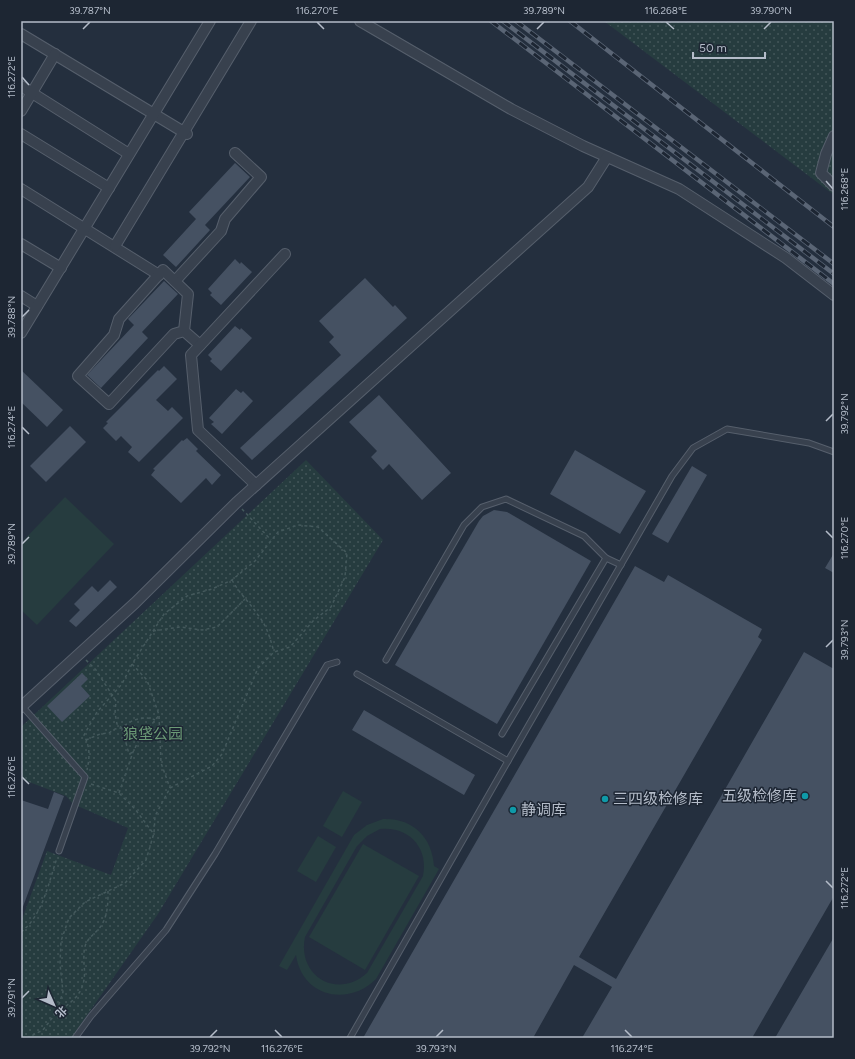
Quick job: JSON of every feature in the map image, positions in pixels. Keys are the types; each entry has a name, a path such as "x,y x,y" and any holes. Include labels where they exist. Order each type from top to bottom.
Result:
{"street":[{"path":"21,333 210,21"},
{"path":"115,246 185,133 251,21"},
{"path":"360,21 511,109 607,157 679,189 786,258 834,295"},
{"path":"21,34 185,133"},
{"path":"21,111 55,54"},
{"path":"21,86 130,154"},
{"path":"21,134 109,188"},
{"path":"834,136 826,154 821,173 834,186"},
{"path":"175,281 221,231 226,219 261,177 235,153"},
{"path":"21,707 135,603 236,503 588,187 607,157"},
{"path":"21,188 159,275"},
{"path":"21,244 60,268"},
{"path":"256,485 198,430 190,355 285,254"},
{"path":"163,270 188,294 184,331 174,334 109,404 78,376 114,336 119,318 163,270"},
{"path":"21,296 37,306"},
{"path":"184,331 200,345"}],"lane":[{"path":"350,1038 672,476 693,448 727,429 809,443 834,452"},
{"path":"386,660 464,525 482,507 506,499 584,536 606,558 621,565"},
{"path":"502,734 606,558"},
{"path":"75,1038 91,1016 166,930 219,848 327,665 337,662"},
{"path":"357,674 508,761"},
{"path":"21,707 85,777 59,852"}],"path":[{"path":"236,503 271,540"},
{"path":"56,1013 63,992 60,964 61,941 69,918 86,902 124,883 146,860 154,833 155,816 170,788 212,766 222,754 258,668 274,652 290,647 314,620 331,607 345,577 347,553 318,527 298,525 278,532 255,562 232,580 212,589 187,596 164,614 132,664 122,684 96,712 84,735 89,746 90,759 85,777"},
{"path":"232,580 245,599 258,614 267,629 274,652"},
{"path":"153,631 180,627 202,630 217,628 245,599"},
{"path":"80,653 96,670 116,700 115,713 117,724 122,728 130,754 133,752"},
{"path":"132,664 147,680 159,715 161,763 170,788"},
{"path":"119,793 138,742 159,715"},
{"path":"86,740 100,734 109,733 115,729 122,728 127,722 149,717 155,720"},
{"path":"83,782 119,793 135,809 154,833"},
{"path":"21,932 30,925 38,914 59,852"},
{"path":"27,1038 43,1030 56,1013 70,1003 81,992 86,977 84,956 86,943 101,926 109,907 108,891"}],"green space":[{"path":"604,21 834,21 834,195"},
{"name":"狼垡公园","path":"306,460 383,540 158,914 71,1038 21,1038 21,922 47,851 111,875 128,828 73,804 66,796 21,779 21,727"},
{"path":"65,497 114,544 37,625 21,610 21,543"},
{"path":"343,791 362,802 342,837 323,826"},
{"path":"383,819 403,822 412,826 425,838 429,846 434,866 439,869 376,979 365,988 353,993 340,995 328,993 317,988 307,980 300,969 296,955 287,970 279,966 354,835 367,825","holes":["380,829 400,831 408,835 420,848 423,856 423,876 367,973 355,981 344,984 332,984 322,980 313,973 307,963 304,951 305,937 357,846 367,836"]},
{"path":"318,836 336,847 316,882 297,871"},
{"path":"363,844 419,876 365,970 309,937"}],"building":[{"path":"235,163 250,177 205,225 210,230 176,267 163,255 196,219 189,212"},
{"path":"235,259 240,264 241,262 252,272 221,305 210,295 212,293 208,289"},
{"path":"365,278 393,307 395,305 407,318 252,460 240,448 341,355 329,342 334,337 319,321"},
{"path":"164,281 178,294 142,332 148,338 101,388 87,375 134,325 128,319"},
{"path":"235,326 240,330 241,328 252,338 221,371 210,361 212,359 208,355"},
{"path":"164,366 177,379 156,400 168,411 172,407 183,418 139,462 128,452 132,447 121,436 116,441 103,428 108,423 106,422 158,370 159,371"},
{"path":"21,370 63,410 47,427 21,402"},
{"path":"236,389 241,393 243,391 253,401 222,434 211,424 214,422 209,418"},
{"path":"379,395 451,473 422,500 389,464 383,470 371,457 377,451 349,422"},
{"path":"70,426 86,442 46,482 30,466"},
{"path":"187,438 198,449 196,451 221,475 212,485 206,478 181,503 151,475 155,470 153,469 182,440 183,441"},
{"path":"575,450 646,491 620,534 550,494"},
{"path":"692,466 707,475 668,543 652,534"},
{"path":"494,510 507,512 591,561 497,724 395,665 479,521 483,516"},
{"path":"834,553 834,573 825,568"},
{"path":"635,566 664,582 668,575 762,629 758,637 762,640 579,957 616,979 804,652 834,669 834,896 752,1038 582,1038 612,987 574,965 533,1038 363,1038"},
{"path":"110,580 117,587 76,627 69,621 80,610 74,604 92,586 98,592"},
{"path":"82,673 88,679 81,686 90,696 62,722 47,706"},
{"path":"364,710 475,775 464,795 352,730"},
{"path":"54,792 64,796 21,912 21,800 48,809"},
{"path":"834,937 834,1038 775,1038"}],"railway":[{"path":"491,21 834,284"},
{"path":"503,21 834,274"},
{"path":"516,21 834,264"},
{"path":"570,21 834,227"}],"place":[{"name":"五级检修库","path":"805,796"},
{"name":"三四级检修库","path":"605,799"},
{"name":"静调库","path":"513,810"}]}
